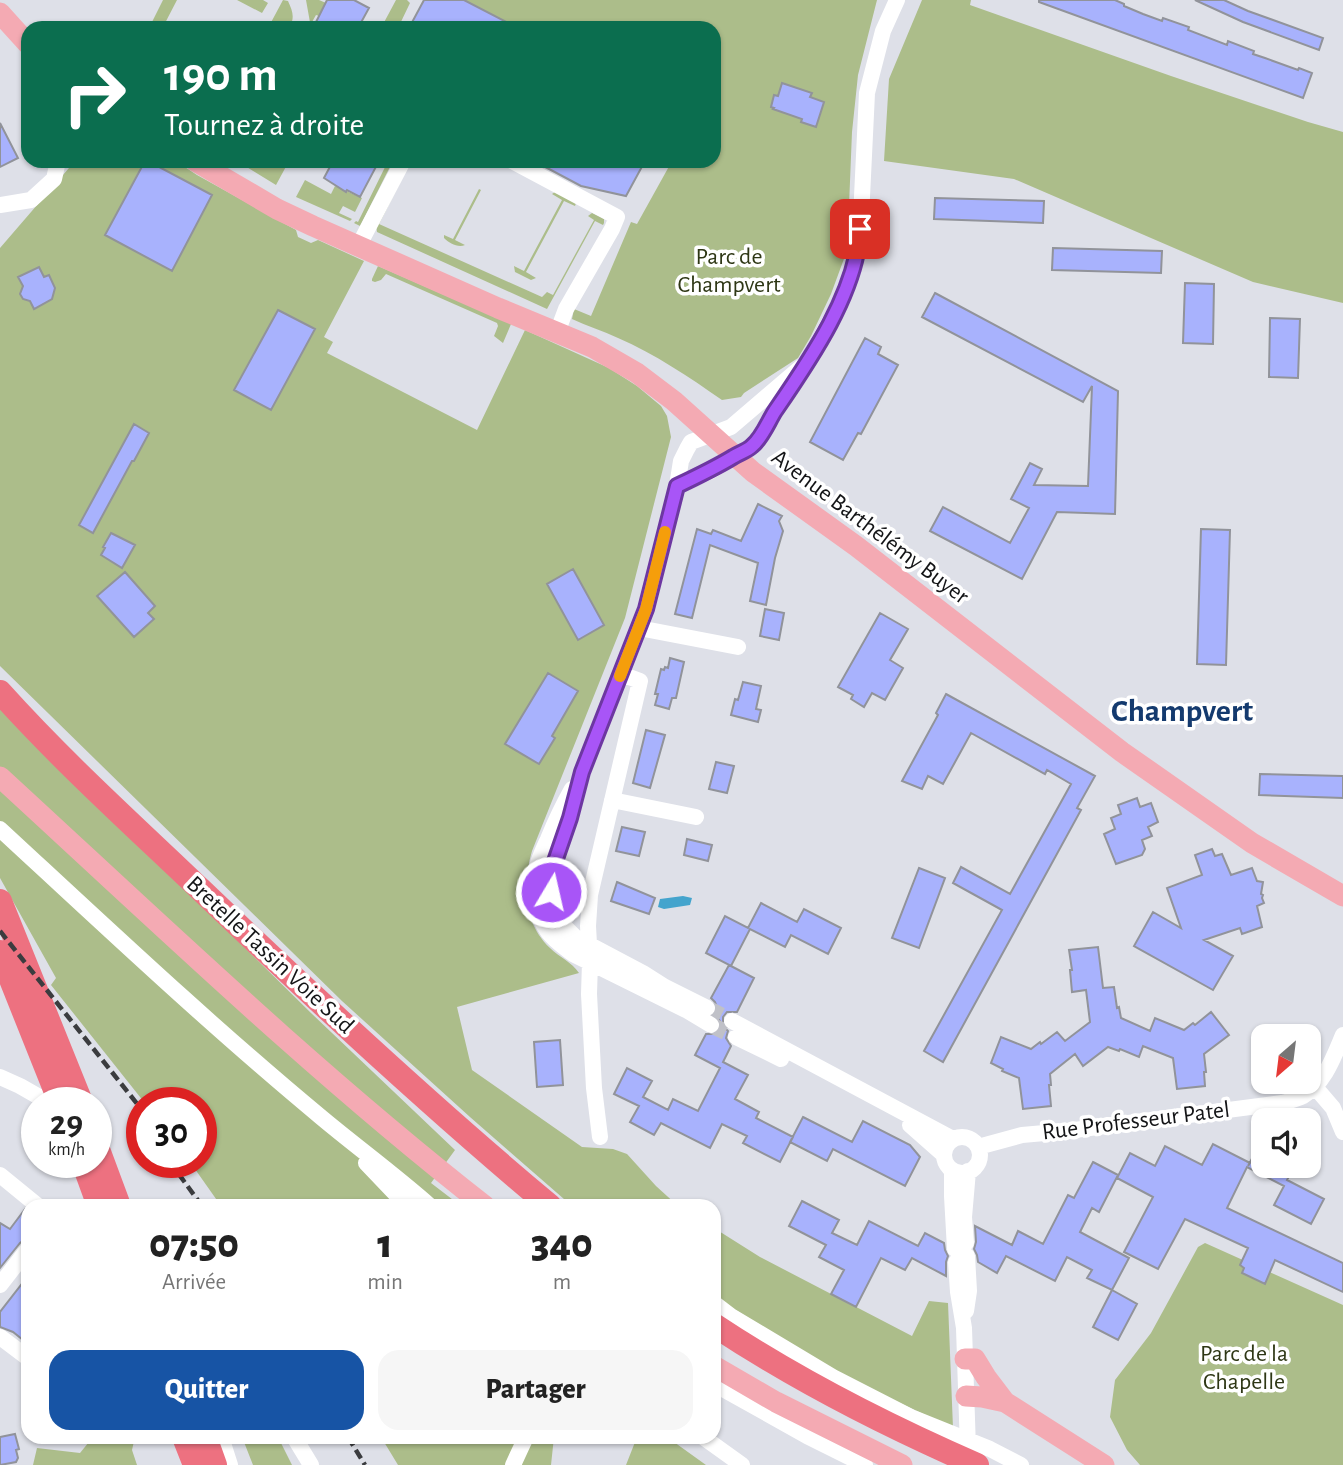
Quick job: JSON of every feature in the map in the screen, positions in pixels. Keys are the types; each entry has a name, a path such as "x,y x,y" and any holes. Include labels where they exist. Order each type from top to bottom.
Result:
{"highway":[{"name":"Bretelle Tassin Voie Sud","path":"0,692 87,781 326,1010 543,1199"},
{"path":"0,901 74,1087"},
{"path":"0,952 54,1087"},
{"path":"89,1178 96,1199"},
{"path":"108,1178 116,1199"},
{"path":"721,1329 823,1391 919,1440 976,1465"},
{"path":"187,1444 195,1465"},
{"path":"209,1444 215,1465"}],"main road":[{"path":"0,13 21,36"},
{"name":"Avenue Barthélémy Buyer","path":"207,168 278,209 358,247 592,348 637,373 674,401 753,472 856,546 1132,759 1252,843 1343,896"},
{"path":"0,778 292,1045 476,1199"},
{"path":"965,1359 975,1359 1005,1402"},
{"path":"721,1370 776,1402 902,1465"},
{"path":"966,1396 1005,1402 1104,1465"}],"street":[{"path":"677,486 709,472 752,447 807,362 843,297 854,267 860,238 867,93 883,31 897,0"},
{"path":"0,205 31,200 54,178 56,168"},
{"path":"358,247 399,168"},
{"path":"525,168 617,217 566,309 557,333"},
{"path":"707,1008 665,988 643,973 590,954 573,954 548,931 541,917 534,896 534,876 561,808 582,772 646,609 681,461 687,449 691,442 731,427 807,362"},
{"path":"639,628 738,647"},
{"path":"600,1137 594,1088 588,926 590,895 640,681 621,674"},
{"path":"612,800 696,817"},
{"path":"0,829 322,1119 422,1199"},
{"path":"590,954 711,1025"},
{"path":"732,1021 953,1139"},
{"path":"1321,1078 1343,1035"},
{"path":"736,1038 825,1080 912,1126 944,1155 948,1166 960,1171 977,1164 979,1158 975,1142 964,1137 948,1143 944,1155"},
{"path":"0,1077 22,1087"},
{"name":"Rue Professeur Patel","path":"978,1147 1021,1135 1282,1103 1306,1094"},
{"path":"1321,1094 1333,1108 1343,1132"},
{"path":"322,1119 400,1199"},
{"path":"960,1171 952,1196 961,1253 958,1292 964,1328 969,1465"},
{"path":"112,1173 129,1199"},
{"path":"0,1175 29,1199"},
{"path":"0,1285 21,1258"},
{"path":"721,1308 834,1377 913,1418 990,1449 1017,1464"},
{"path":"0,1336 21,1352"},
{"path":"721,1388 865,1465"},
{"path":"180,1444 184,1465"},
{"path":"210,1444 221,1465"},
{"path":"223,1444 230,1465"},
{"path":"298,1444 311,1465"},
{"path":"513,1465 523,1444"},
{"path":"713,1444 742,1465"}],"green space":[{"path":"163,0 177,0 166,21 152,21"},
{"path":"237,0 263,0 268,3 262,13"},
{"path":"283,0 288,1 292,21 272,21"},
{"path":"306,0 326,3 319,16 316,15 310,21"},
{"path":"396,0 407,0 410,3 401,21 385,21"},
{"name":"Parc de Champvert","path":"464,0 877,0 858,75 845,256 831,294 798,358 741,397 722,400 645,351 572,319 574,309 591,316 631,222 637,224 668,168 721,168 721,21 504,21"},
{"path":"922,0 971,0 970,5 1171,76 1343,132 1343,303 1253,282 1014,179 884,161 889,79"},
{"path":"69,168 186,168 296,230 298,237 311,243 318,240 364,261 324,337 333,342 327,353 477,430 525,330 609,368 661,406 667,416 671,437 625,618 532,851 527,877 527,902 534,927 550,948 579,973 457,1007 472,1070 582,1147 613,1149 627,1154 670,1199 564,1199 342,1001 0,666 0,248"},
{"path":"248,168 285,168 276,185"},
{"path":"385,168 389,168 360,226 354,223 358,222"},
{"path":"407,168 379,224 542,297 547,292 553,295 594,220 588,216 592,213 604,219 603,225 595,221 547,309 377,232 376,225"},
{"path":"305,180 331,194 335,186 362,198 355,212 343,206 339,213 352,219 350,221 296,197"},
{"path":"479,189 481,190 455,240 465,245 451,243 444,235 453,239"},
{"path":"555,192 576,203 575,206 564,201 526,272 536,278 531,280 515,272 514,266 524,271 562,200 552,194"},
{"path":"378,266 511,324 503,343 494,336 497,323 386,274 381,280 372,281"},
{"path":"0,706 311,1013 455,1150 431,1183 452,1199 216,1199 201,1178 217,1178 217,1087 132,1087 51,985 56,978 0,878"},
{"path":"721,1232 760,1257 912,1336 929,1301 948,1303 953,1428 853,1381 721,1301"},
{"name":"Parc de la Chapelle","path":"1205,1243 1343,1305 1343,1465 1140,1465 1127,1450 1110,1417 1115,1380 1151,1333 1198,1247"},
{"path":"87,1444 133,1444 132,1450 137,1465 33,1465 37,1448 80,1453"},
{"path":"245,1444 282,1444 292,1465 253,1465"},
{"path":"385,1444 553,1444 551,1465 398,1465"},
{"path":"634,1444 677,1444 706,1465 626,1465"}],"water":[{"path":"683,896 692,898 690,905 664,909 658,907 660,899"}],"building":[{"path":"327,0 354,0 369,8 362,21 316,21"},
{"path":"424,0 464,0 504,21 413,21"},
{"path":"1039,0 1115,0 1143,14 1189,27 1188,30 1227,45 1228,41 1254,51 1253,54 1312,73 1303,98"},
{"path":"1195,0 1224,0 1323,38 1319,50 1243,22"},
{"path":"782,83 812,93 810,97 824,102 816,127 771,107 774,95 778,96"},
{"path":"0,123 18,158 0,167"},
{"path":"141,168 161,168 212,195 172,271 105,235"},
{"path":"329,168 375,168 360,197 347,190 346,192 324,178"},
{"path":"547,168 641,168 626,196 581,186"},
{"path":"935,198 1044,201 1043,223 934,219"},
{"path":"1053,248 1162,251 1161,273 1052,270"},
{"path":"39,267 44,277 49,275 55,288 52,299 34,309 30,301 23,299 20,294 23,286 18,277"},
{"path":"1185,283 1214,284 1213,344 1183,343"},
{"path":"935,293 1118,391 1115,514 1057,512 1022,579 930,531 943,507 1010,543 1029,508 1011,499 1030,463 1042,469 1034,485 1088,486 1092,386 1083,402 922,317"},
{"path":"278,310 315,329 271,410 234,390"},
{"path":"1270,318 1300,319 1298,378 1269,377"},
{"path":"865,338 881,347 878,354 898,365 861,434 858,433 843,460 810,442"},
{"path":"134,424 149,433 93,533 79,525"},
{"path":"758,504 782,516 779,521 783,531 766,605 750,601 758,563 710,545 692,618 675,614 697,529 711,534 713,530 741,541"},
{"path":"1201,529 1230,530 1226,665 1197,664"},
{"path":"111,533 135,545 122,568 101,555"},
{"path":"573,569 604,625 578,640 547,584"},
{"path":"125,572 155,606 148,613 154,619 134,637 97,596"},
{"path":"765,609 784,613 779,640 760,636"},
{"path":"880,613 908,629 890,660 903,668 885,700 872,693 864,707 851,699 853,695 838,687"},
{"path":"670,658 684,662 676,698 672,698 669,709 655,705 658,694 655,694 661,669 668,668"},
{"path":"548,673 578,691 539,764 505,744"},
{"path":"743,682 761,686 756,709 761,710 758,722 731,715"},
{"path":"946,694 1095,776 1077,808 1081,810 943,1062 924,1051 1002,910 953,883 961,867 1010,894 1071,784 1047,770 1045,774 971,733 943,784 928,776 922,789 902,781 938,715 936,713"},
{"path":"646,730 665,735 650,788 633,783"},
{"path":"716,762 734,766 727,793 709,789"},
{"path":"1260,774 1343,776 1343,798 1259,795"},
{"path":"1137,798 1140,807 1151,803 1158,822 1148,827 1152,836 1142,840 1145,849 1142,855 1116,864 1104,834 1115,829 1111,818 1121,814 1118,805"},
{"path":"622,827 645,832 639,856 616,851"},
{"path":"687,839 712,845 708,861 684,855"},
{"path":"1212,849 1215,856 1222,854 1231,875 1252,868 1257,881 1263,882 1261,894 1264,903 1257,906 1262,927 1242,934 1240,928 1204,940 1233,956 1213,990 1134,946 1153,912 1181,928 1167,888 1202,875 1195,855"},
{"path":"919,868 945,878 919,948 892,938"},
{"path":"617,882 655,898 649,914 611,901"},
{"path":"761,903 797,922 804,909 841,928 828,954 791,935 785,947 750,929 731,966 706,953 725,916 748,928"},
{"path":"1098,947 1103,988 1114,987 1121,1018 1150,1031 1155,1018 1184,1030 1211,1012 1229,1035 1204,1054 1205,1086 1177,1089 1173,1058 1143,1046 1139,1057 1108,1047 1083,1066 1075,1054 1050,1074 1051,1106 1023,1109 1019,1078 991,1063 1001,1037 1031,1049 1057,1032 1065,1041 1090,1022 1086,990 1072,992 1069,950"},
{"path":"729,965 754,978 737,1012 727,1012 723,1017 723,1026 728,1031 726,1038 731,1046 723,1062 748,1075 735,1099 759,1112 756,1118 793,1137 780,1162 743,1143 747,1136 722,1124 710,1148 661,1123 654,1135 630,1122 639,1106 614,1094 627,1068 652,1081 643,1097 668,1110 673,1099 698,1111 720,1068 695,1055 706,1034 715,1034 720,1030 720,1021 715,1015 717,1007 711,998"},
{"path":"560,1040 563,1085 537,1087 534,1042"},
{"path":"803,1117 852,1142 863,1121 910,1145 920,1157 905,1186 833,1149 827,1161 790,1142"},
{"path":"1213,1144 1250,1163 1251,1161 1251,1169 1247,1167 1227,1208 1343,1263 1343,1292 1275,1260 1265,1284 1242,1273 1244,1268 1240,1265 1248,1248 1185,1219 1158,1269 1124,1252 1153,1197 1117,1178 1130,1153 1155,1166 1165,1146 1202,1165"},
{"path":"1093,1162 1118,1175 1099,1212 1092,1208 1080,1232 1129,1258 1112,1290 1087,1278 1092,1270 1067,1257 1055,1281 1006,1256 997,1273 978,1262 974,1249 975,1226 1012,1245 1018,1231 1043,1244 1068,1195 1074,1198"},
{"path":"1268,1178 1288,1178 1287,1180 1324,1199 1311,1224 1274,1205 1284,1186"},
{"path":"802,1201 839,1220 832,1233 857,1245 869,1221 918,1246 925,1233 944,1243 948,1256 946,1276 912,1258 905,1270 881,1258 856,1307 831,1294 844,1270 819,1257 826,1245 789,1226"},
{"path":"21,1214 21,1242 0,1268 0,1223 10,1229"},
{"path":"21,1285 21,1338 0,1327 0,1312"},
{"path":"1112,1290 1137,1304 1118,1340 1093,1327"},
{"path":"15,1434 19,1449 16,1450 18,1458 16,1462 0,1465 0,1437"}],"tunnel":[{"path":"707,1008 732,1021"},
{"path":"711,1025 736,1037"}],"railway":[{"path":"0,931 126,1090"},
{"path":"182,1178 197,1199"},
{"path":"352,1444 365,1465"}],"slow traffic":[{"path":"620,676 646,609 665,532"}],"district":[{"name":"Champvert","path":"1182,711"}],"route":[{"path":"551,892 551,873 582,772 646,609 677,486 709,472 752,447 757,440 800,375 843,297 854,267 860,229"}]}
